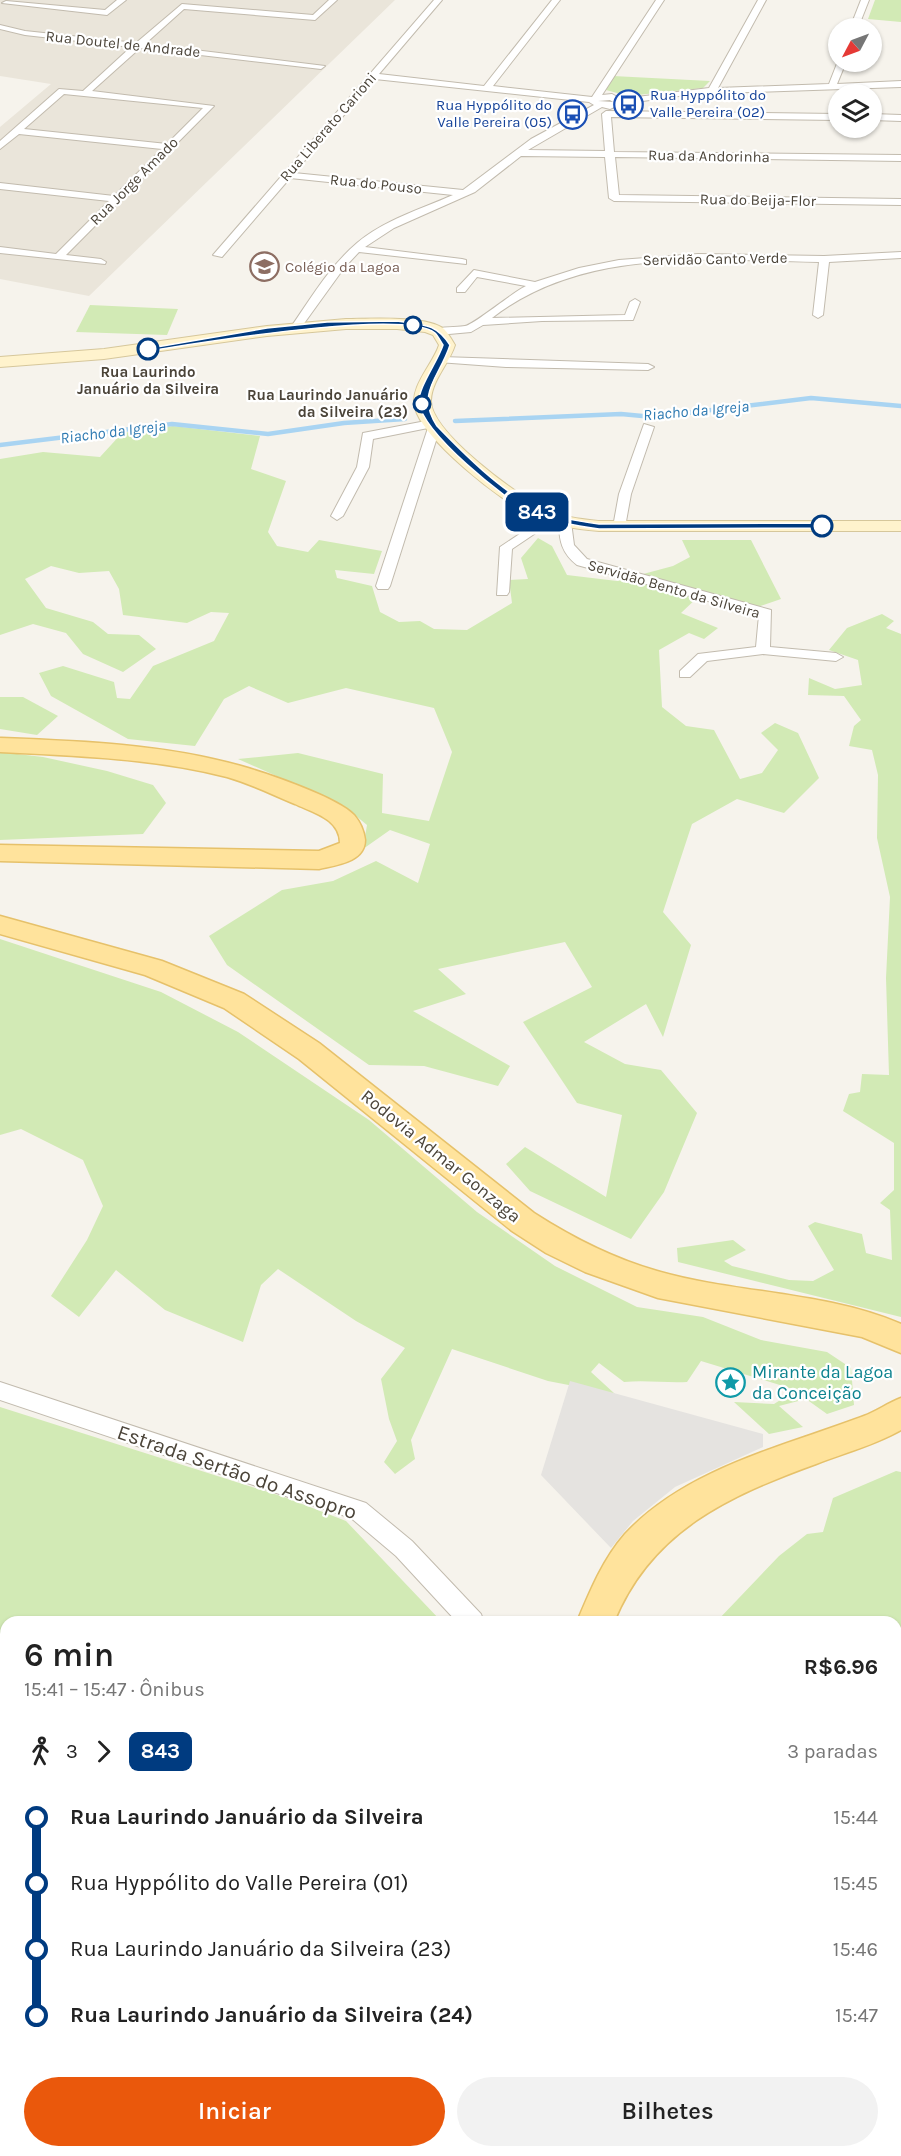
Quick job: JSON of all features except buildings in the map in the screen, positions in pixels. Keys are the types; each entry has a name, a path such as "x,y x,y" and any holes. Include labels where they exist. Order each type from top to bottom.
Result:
{"main road":[{"path":"0,362 132,351 296,327 397,324 428,328 438,332 447,345 442,360 424,392 422,401 432,426 518,501 558,520 619,527 901,526"},
{"path":"0,745 93,749 224,769 253,777 323,807 348,822 354,834 351,847 338,856 319,860 0,853"},
{"name":"Rodovia Admar Gonzaga","path":"0,925 153,968 234,1001 309,1051 523,1222 557,1244 596,1263 658,1285 866,1324 901,1339"},
{"path":"598,1616 608,1591 638,1546 675,1514 722,1485 878,1426 901,1413"}],"street":[{"path":"8,2 107,13 122,0"},
{"path":"0,146 62,91 85,93 182,6 315,18 333,0"},
{"name":"Rua Liberato Carioni","path":"218,255 438,0"},
{"path":"487,88 555,0"},
{"path":"296,327 340,266 357,249 391,226 465,194 517,153 596,103 660,0"},
{"path":"712,90 762,0"},
{"path":"858,18 865,0"},
{"path":"48,14 55,8"},
{"name":"Rua Doutel de Andrade","path":"0,27 25,33 140,44 321,66"},
{"path":"25,33 33,27"},
{"name":"Rua Doutel de Andrade","path":"25,33 16,40 131,52 247,58"},
{"path":"380,67 494,80"},
{"path":"430,82 436,73"},
{"path":"373,76 487,88 610,106 619,102 712,90 828,86"},
{"path":"882,85 901,84"},
{"name":"Rua Jorge Amado","path":"58,257 210,106 85,93"},
{"path":"610,155 606,114 828,117"},
{"path":"882,117 901,118"},
{"path":"17,131 169,147"},
{"name":"Rua da Andorinha","path":"517,153 901,158"},
{"name":"Rua do Beija-Flor","path":"610,155 614,198 901,202"},
{"name":"Rua do Pouso","path":"288,175 465,194"},
{"path":"0,186 116,199"},
{"path":"357,249 462,262"},
{"path":"0,250 101,262"},
{"name":"Servidão Canto Verde","path":"438,332 471,329 512,297 536,285 583,270 641,260 698,257 824,259 901,256"},
{"path":"818,315 824,259"},
{"path":"461,290 474,273 536,285"},
{"path":"482,322 542,318 629,318 635,302"},
{"path":"442,360 506,364 648,367"},
{"path":"337,516 363,467 367,436 432,426 383,586"},
{"path":"619,527 625,494 648,427"},
{"path":"502,592 506,548 558,520"},
{"name":"Servidão Bento da Silveira","path":"558,520 565,545 572,555 582,562 766,613 763,650"},
{"path":"685,674 703,657 763,650 836,657"},
{"name":"Estrada Sertão do Assopro","path":"0,1391 358,1510 376,1523 430,1574 468,1616"}],"shaded area":[{"path":"0,0 395,0 89,296 0,279 0,127 51,84 0,76"},
{"path":"570,1381 763,1434 763,1447 675,1487 633,1521 611,1548 541,1475"}],"green space":[{"path":"875,0 901,0 901,22 868,18"},
{"path":"613,76 710,81 703,88 628,96 606,90"},
{"path":"90,305 178,309 167,335 76,332"},
{"path":"173,426 260,436 251,469 286,481 268,532 277,546 308,552 319,540 382,551 374,574 335,570 337,578 372,586 380,612 399,622 420,621 434,629 467,630 512,603 509,580 528,579 521,558 538,538 552,546 567,575 617,581 673,566 690,557 682,540 751,540 781,599 746,611 699,596 681,613 718,628 704,639 689,633 659,650 662,707 686,726 714,730 740,779 762,773 778,750 761,733 775,723 798,733 819,778 784,813 737,799 692,824 663,912 691,945 663,1037 646,1004 584,1042 625,1064 661,1070 697,1113 664,1192 631,1239 530,1191 506,1164 525,1147 606,1197 622,1115 577,1103 523,1022 592,987 565,942 438,969 466,994 413,1011 510,1066 498,1086 424,1066 369,1065 227,965 209,936 282,890 333,881 376,861 418,883 430,844 390,830 363,849 367,825 344,806 238,759 298,753 383,774 382,813 429,821 452,752 434,708 346,688 288,703 249,686 224,699 195,746 128,739 51,696 39,673 63,666 114,682 117,698 130,699 153,666 214,641 229,613 211,612 187,623 123,615 119,589 109,571 79,573 51,566 25,579 46,608 93,622 108,634 139,635 156,649 123,672 83,654 66,633 33,624 0,635 0,459 43,452 100,457 122,433"},
{"path":"882,614 894,621 886,628 901,634 901,1317 678,1262 677,1248 733,1240 746,1250 724,1261 732,1266 789,1280 813,1281 834,1270 808,1226 815,1222 862,1234 866,1253 892,1260 890,1210 880,1203 894,1190 894,1143 843,1111 849,1094 860,1092 862,1074 889,1075 886,978 890,897 877,838 878,775 872,750 849,746 854,726 861,720 844,696 808,695 809,678 835,689 862,685 858,660 829,650 847,628"},
{"path":"0,697 23,697 58,716 37,735 0,729"},
{"path":"0,752 43,757 107,771 153,785 166,803 143,834 0,840"},
{"path":"0,939 161,992 238,1032 369,1120 477,1212 555,1266 637,1307 703,1317 761,1340 827,1352 851,1368 854,1405 827,1414 806,1399 779,1406 803,1427 769,1434 734,1402 774,1404 796,1390 701,1361 687,1382 624,1382 599,1363 591,1372 615,1394 548,1381 452,1349 411,1440 415,1459 395,1474 384,1462 397,1441 389,1419 381,1379 405,1348 356,1321 278,1269 261,1285 243,1342 165,1310 116,1270 79,1317 51,1296 87,1240 103,1206 83,1160 21,1129 0,1135"},
{"path":"0,1407 284,1497 346,1521 436,1616 0,1616"},
{"path":"896,1471 901,1472 901,1616 722,1616 779,1556 807,1534 823,1532 833,1498"}],"waterway":[{"name":"Riacho da Igreja","path":"455,421 621,414 653,417 811,398 901,406"},
{"name":"Riacho da Igreja","path":"0,445 172,424 268,434 344,423 405,419"}],"bus line":[{"name":"843","path":"148,349 296,327 380,323 428,328 438,332 447,345 442,360 424,392 422,401 426,416 434,428 457,450 502,489 534,511 565,522 599,526 822,526"}],"place":[{"name":"Rua Hyppólito do Valle Pereira (02)","path":"629,104"},
{"name":"Rua Hyppólito do Valle Pereira (05)","path":"573,114"},
{"name":"Colégio da Lagoa","path":"264,267"},
{"name":"Rua Laurindo Januário da Silveira","path":"148,349"},
{"name":"Rua Laurindo Januário da Silveira (23)","path":"422,404"},
{"name":"Mirante da Lagoa da Conceição","path":"731,1382"}]}
